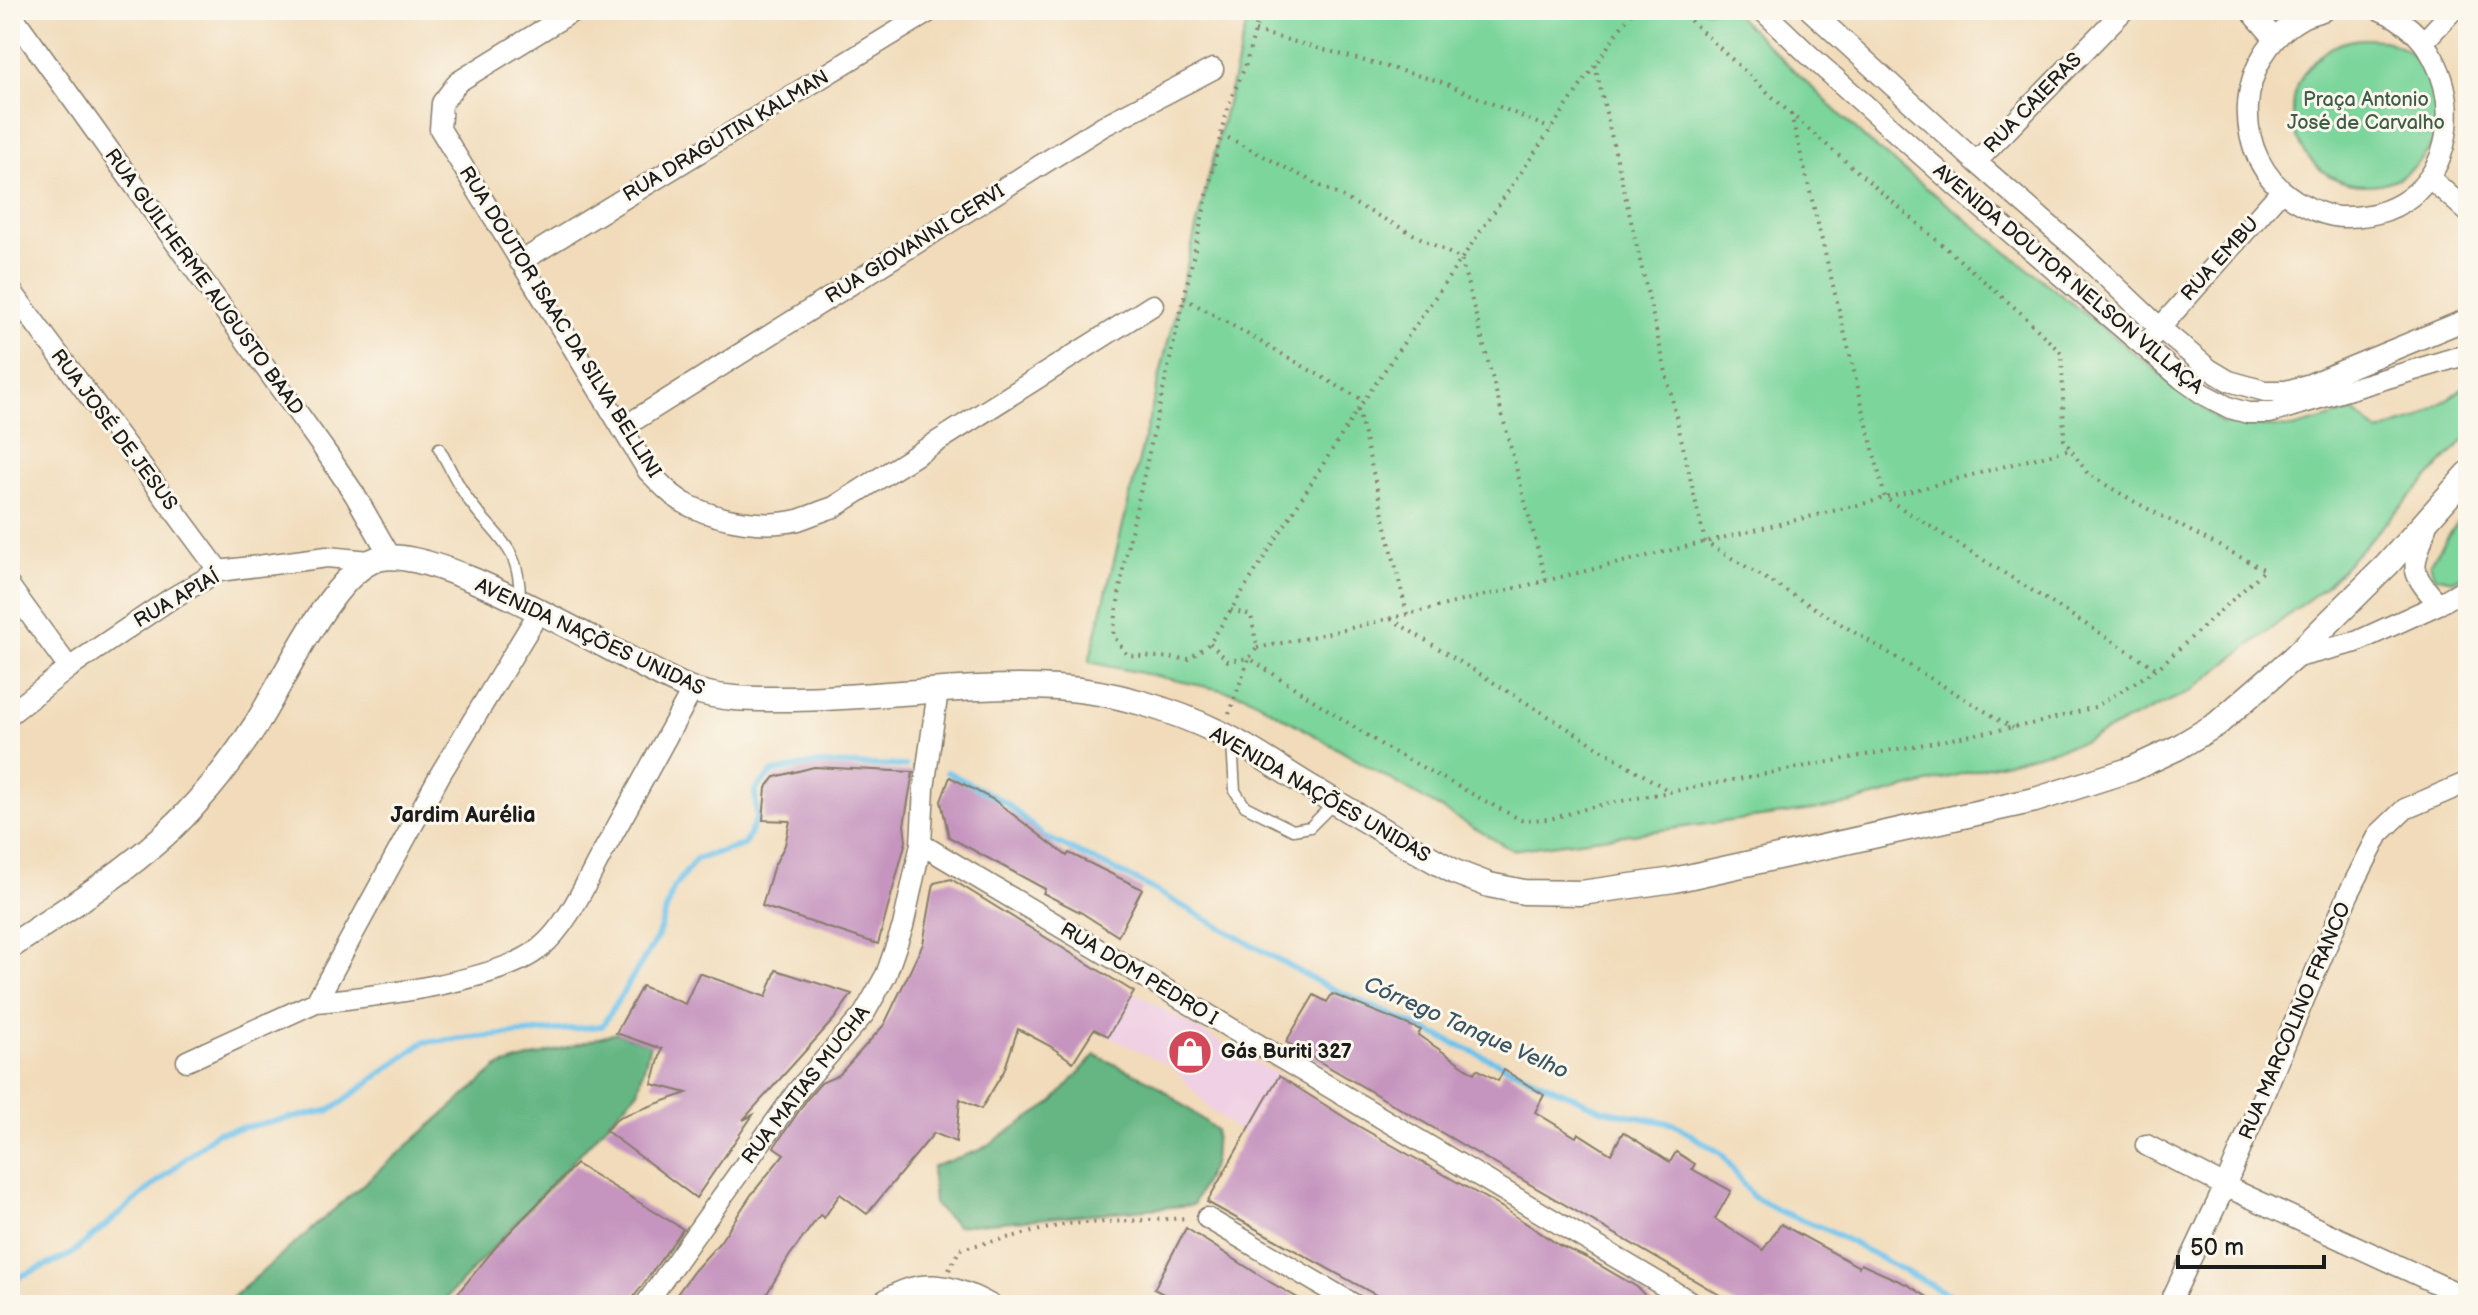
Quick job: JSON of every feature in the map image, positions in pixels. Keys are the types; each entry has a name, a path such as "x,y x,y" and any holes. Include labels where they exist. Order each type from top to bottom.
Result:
{"street":[{"name":"RUA DOUTOR ISAAC DA SILVA BELLINI","path":"575,10 458,82 442,103 440,129 648,471 669,493 692,507 729,518 768,524 797,520 834,507 1153,305"},
{"name":"RUA DRAGUTIN KALMAN","path":"520,262 932,10"},
{"name":"AVENIDA DOUTOR NELSON VILLAÇA","path":"1762,10 1944,175 2143,347 2203,394 2230,408 2248,413 2270,413 2468,354"},
{"name":"AVENIDA DOUTOR NELSON VILLAÇA","path":"1810,10 2160,328 2209,369 2229,381 2245,387 2276,391 2310,384 2468,319"},
{"name":"RUA CAIERAS","path":"1976,162 2124,10"},
{"path":"2250,10 2275,39"},
{"path":"2325,10 2302,18 2275,39 2256,67 2247,99 2248,133 2260,165 2281,191 2309,209 2342,218 2376,215 2407,203 2433,181 2450,154 2458,123 2456,92 2446,62 2428,37 2401,17 2380,10"},
{"path":"2428,37 2453,10"},
{"name":"RUA GUILHERME AUGUSTO BAAD","path":"10,12 328,455 374,525 380,558"},
{"path":"10,43 34,44"},
{"name":"RUA GIOVANNI CERVI","path":"622,428 1103,126 1213,69"},
{"path":"2433,181 2468,212"},
{"name":"RUA EMBU","path":"2143,347 2281,191"},
{"name":"RUA JOSÉ DE JESUS","path":"10,289 219,571"},
{"name":"AVENIDA NAÇÕES UNIDAS","path":"380,558 439,567 530,607 693,689 721,697 777,699 1057,688 1099,694 1162,711 1227,737 1443,866 1489,885 1524,892 1581,893 1674,880 2035,800 2132,769 2177,748 2217,724 2293,658 2387,565 2468,474"},
{"path":"2429,516 2414,563 2419,582 2439,604"},
{"name":"RUA APIAÍ","path":"10,714 69,668 169,600 219,571 327,557 380,558"},
{"path":"10,947 110,880 196,804 254,727 321,614 344,583 380,558"},
{"path":"10,587 69,668"},
{"path":"2293,658 2356,642 2439,604 2468,587"},
{"path":"316,1002 530,607"},
{"path":"187,1061 316,1002 412,989 472,976 512,965 540,948 558,929 584,887 693,689"},
{"path":"921,844 924,788 938,691"},
{"name":"RUA MARCOLINO FRANCO","path":"2169,1305 2225,1186 2348,895 2379,834 2405,809 2468,782"},
{"name":"RUA DOM PEDRO I","path":"921,844 1689,1303"},
{"name":"RUA MATIAS MUCHA","path":"645,1305 798,1090 864,1014 886,975 903,926 921,844"},
{"path":"2146,1145 2225,1186 2468,1298"},
{"path":"1207,1218 1355,1305"},
{"path":"878,1305 903,1290 935,1285 968,1292 991,1305"}],"lane":[{"path":"439,448 469,500 495,529 513,557 530,607"},
{"path":"1227,737 1235,791 1245,806 1293,830 1310,827 1335,802"}],"path":[{"path":"1261,10 1221,134 1124,563 1113,635 1127,655 1189,659 1210,643 1358,409 1633,10"},
{"path":"1210,643 1228,661 1249,658 1388,749 1521,820 1550,819 1595,806 2013,728 2095,707 2157,669 2265,570 2088,474 2064,440 2062,354 2022,314 1791,114 1679,10"},
{"path":"1255,31 1442,82 1551,129"},
{"path":"1595,65 1705,542 2013,728"},
{"path":"1791,114 1885,498 2157,669"},
{"path":"1221,134 1461,259 1546,581"},
{"path":"1184,298 1364,401"},
{"path":"1358,409 1407,614"},
{"path":"1227,737 1249,658 1257,648 1546,581 2070,449"},
{"path":"1230,610 1251,615 1257,648"},
{"path":"1390,618 1671,793"},
{"path":"935,1285 960,1249 1000,1238 1066,1224 1207,1218"}],"shaded area":[{"name":"Gás Buriti 327","path":"1134,992 1279,1076 1244,1134 1214,1113 1173,1068 1108,1036"}],"green space":[{"path":"1250,10 1731,10 1869,142 2223,424 2293,428 2354,411 2378,432 2418,419 2468,385 2468,436 2327,585 2191,691 2083,742 1836,807 1512,850 1245,695 1089,662"},
{"name":"Praça Antonio José de Carvalho","path":"2366,39 2394,44 2418,60 2434,84 2439,112 2434,140 2418,164 2394,180 2366,185 2338,180 2314,164 2298,140 2293,112 2298,84 2314,60 2338,44"},
{"path":"2468,506 2468,574 2453,580 2434,576 2430,564"},
{"path":"616,1033 650,1044 638,1091 440,1305 224,1305 498,1067"},
{"path":"1095,1055 1153,1082 1216,1130 1214,1162 1193,1205 957,1226 934,1205 932,1167 980,1150 1052,1103"}],"building":[{"path":"814,767 913,772 904,825 906,841 878,944 762,906 773,868 785,845 790,821 763,820 766,788 775,777"},
{"path":"950,777 994,800 1067,856 1069,853 1142,889 1118,936 1043,893 1045,889 949,837 941,801"},
{"path":"951,879 1134,992 1108,1036 1094,1029 1073,1062 1018,1029 1004,1071 981,1109 960,1099 956,1142 934,1133 867,1214 840,1194 824,1218 820,1215 790,1255 760,1305 669,1305 720,1242 751,1195 784,1154 774,1147 808,1098 821,1083 839,1075 884,1025 923,944 934,883"},
{"path":"776,970 852,994 834,1019 743,1120 753,1115 696,1198 605,1130 619,1117 687,1093 652,1084 662,1049 616,1033 642,986 685,1004 699,973 766,997"},
{"path":"1332,994 1421,1030 1418,1035 1474,1073 1477,1069 1498,1081 1504,1070 1544,1095 1535,1112 1576,1137 1578,1133 1611,1154 1623,1132 1670,1162 1676,1152 1695,1164 1692,1169 1731,1191 1715,1219 1763,1250 1781,1224 1859,1267 1861,1264 1908,1285 1940,1305 1737,1305 1286,1042 1314,995 1327,1002"},
{"path":"1279,1076 1360,1127 1503,1208 1559,1245 1637,1287 1654,1305 1394,1305 1207,1202"},
{"path":"576,1164 683,1229 628,1305 448,1305 500,1242"},
{"path":"1186,1228 1310,1305 1165,1305 1169,1297 1154,1289"}],"waterway":[{"name":"Córrego Tanque Velho","path":"10,1281 70,1255 216,1133 331,1110 424,1042 602,1026 657,938 673,889 696,859 744,845 757,818 755,790 773,772 815,764 905,766"},
{"name":"Córrego Tanque Velho","path":"947,772 1006,803 1043,836 1138,881 1320,983 1603,1110 1674,1124 1722,1154 1752,1196 1777,1210 1830,1231 1968,1305"}],"place":[{"name":"Gás Buriti 327","path":"1190,1052"}],"district":[{"name":"Jardim Aurélia","path":"463,815"}]}
